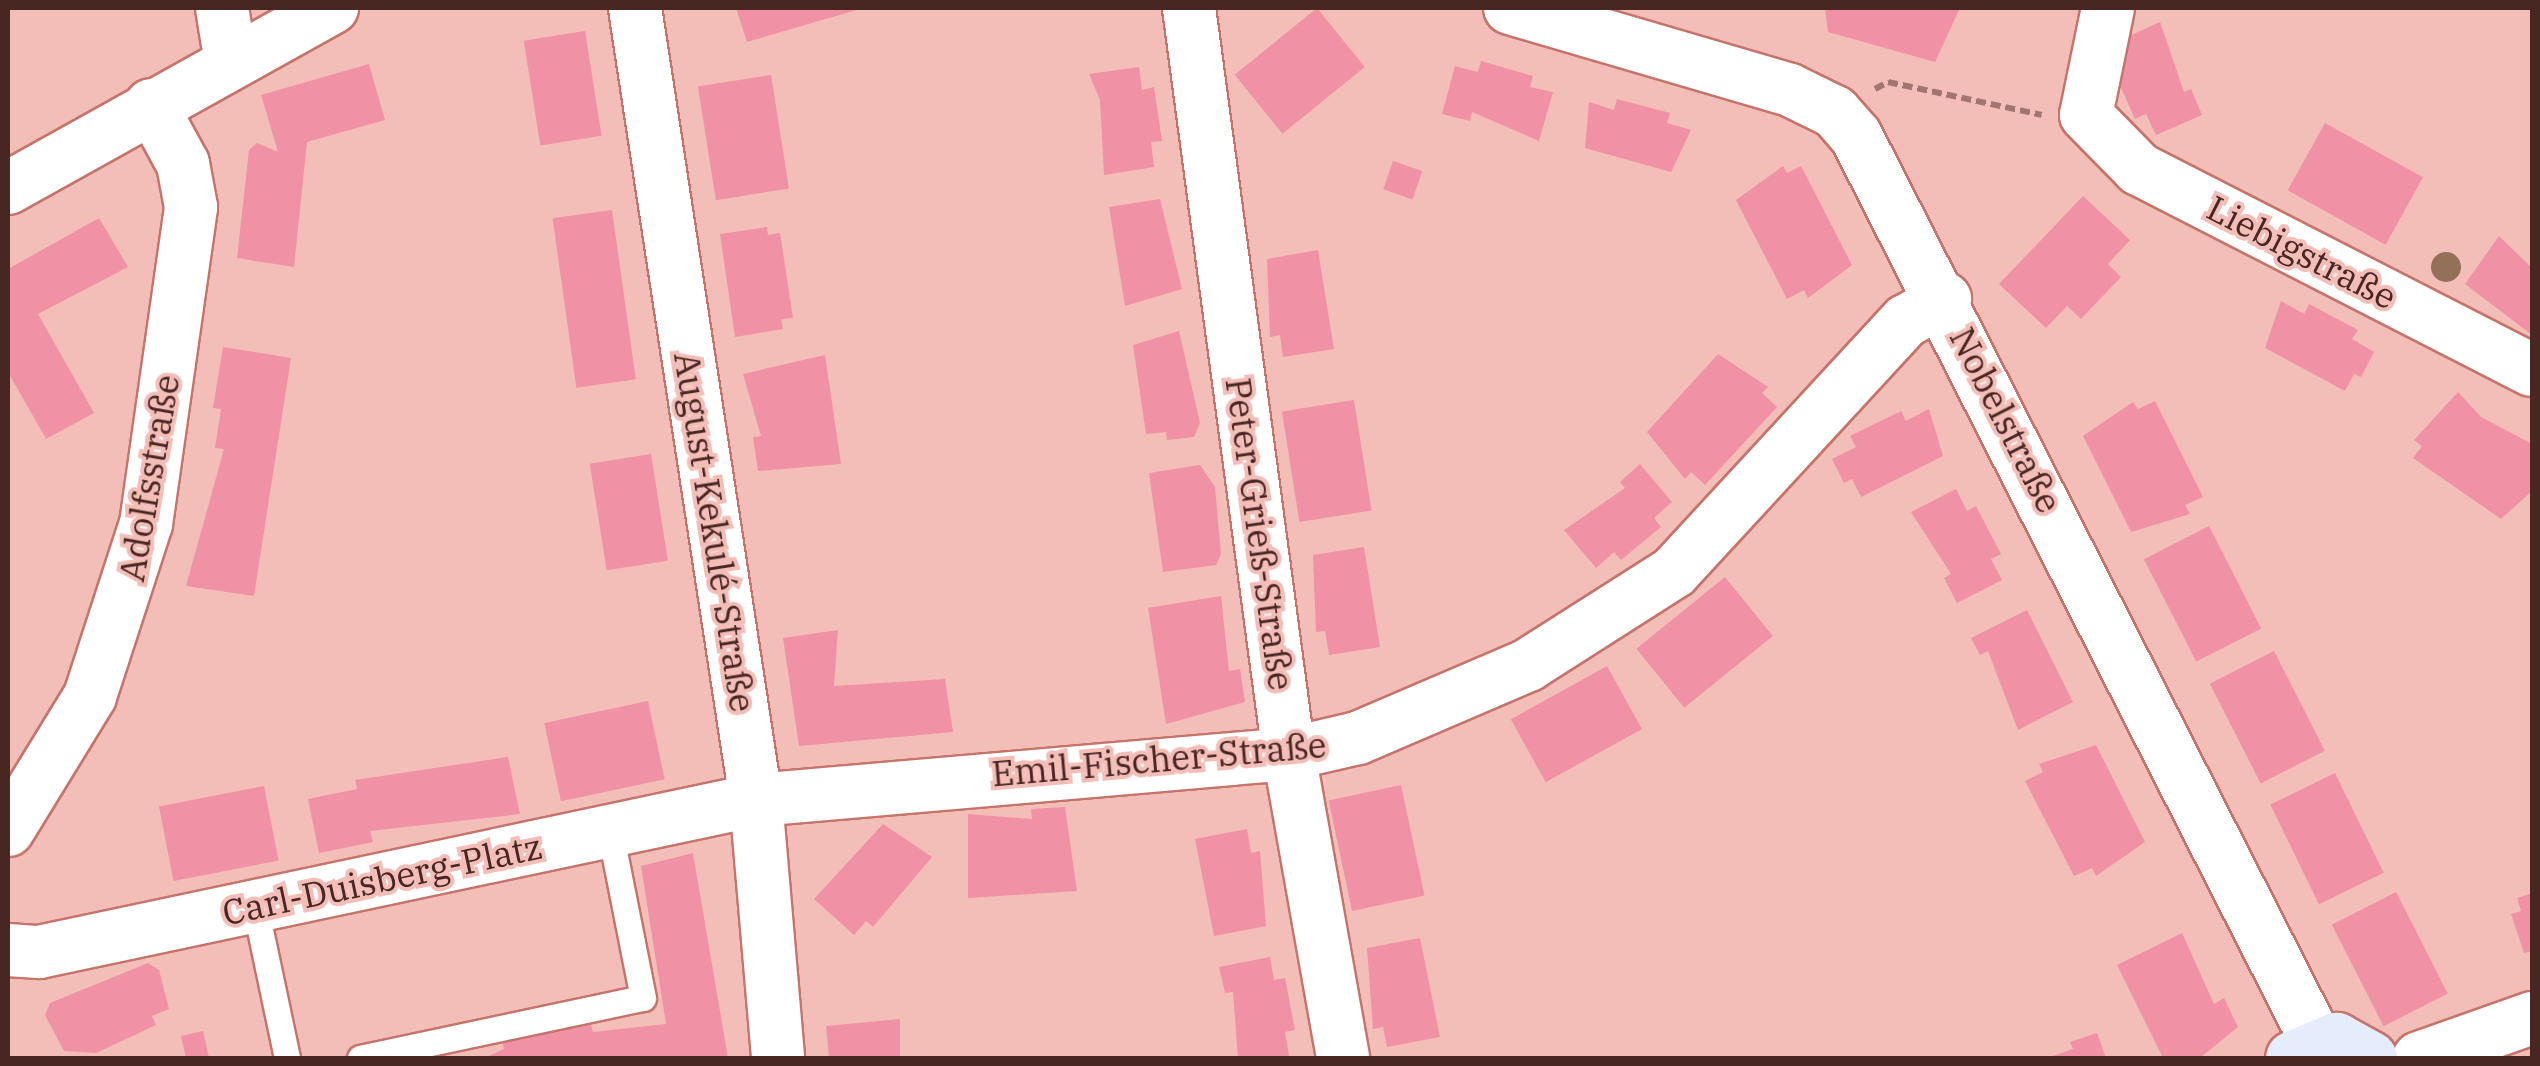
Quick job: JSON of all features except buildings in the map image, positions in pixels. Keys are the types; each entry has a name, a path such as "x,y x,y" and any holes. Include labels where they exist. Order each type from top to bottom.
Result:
{"main road":[{"name":"Nobelstraße","path":"2305,1050 2336,1040 2369,1058"}],"street":[{"path":"8,188 152,105 226,32 332,8"},
{"name":"August-Kekulé-Straße","path":"635,8 756,800 778,1058"},
{"name":"Peter-Grieß-Straße","path":"1189,8 1289,754 1343,1058"},
{"path":"1510,8 1736,70 1835,112"},
{"path":"2086,115 2108,8"},
{"name":"Adolfsstraße","path":"8,830 90,696 146,524 191,207 184,164 152,105"},
{"name":"Nobelstraße","path":"1835,112 1945,299 2305,1050"},
{"name":"Liebigstraße","path":"2086,115 2139,169 2532,370"},
{"name":"Emil-Fischer-Straße","path":"756,800 1289,754 1466,696 1674,572 1906,321 1945,299"},
{"name":"Carl-Duisberg-Platz","path":"8,950 39,952 756,800"},
{"path":"2419,1058 2532,1018"}],"lane":[{"path":"360,1058 642,998 610,831"},
{"path":"256,906 288,1058"}],"path":[{"path":"1835,112 1888,82 2028,115 2086,115"}]}
